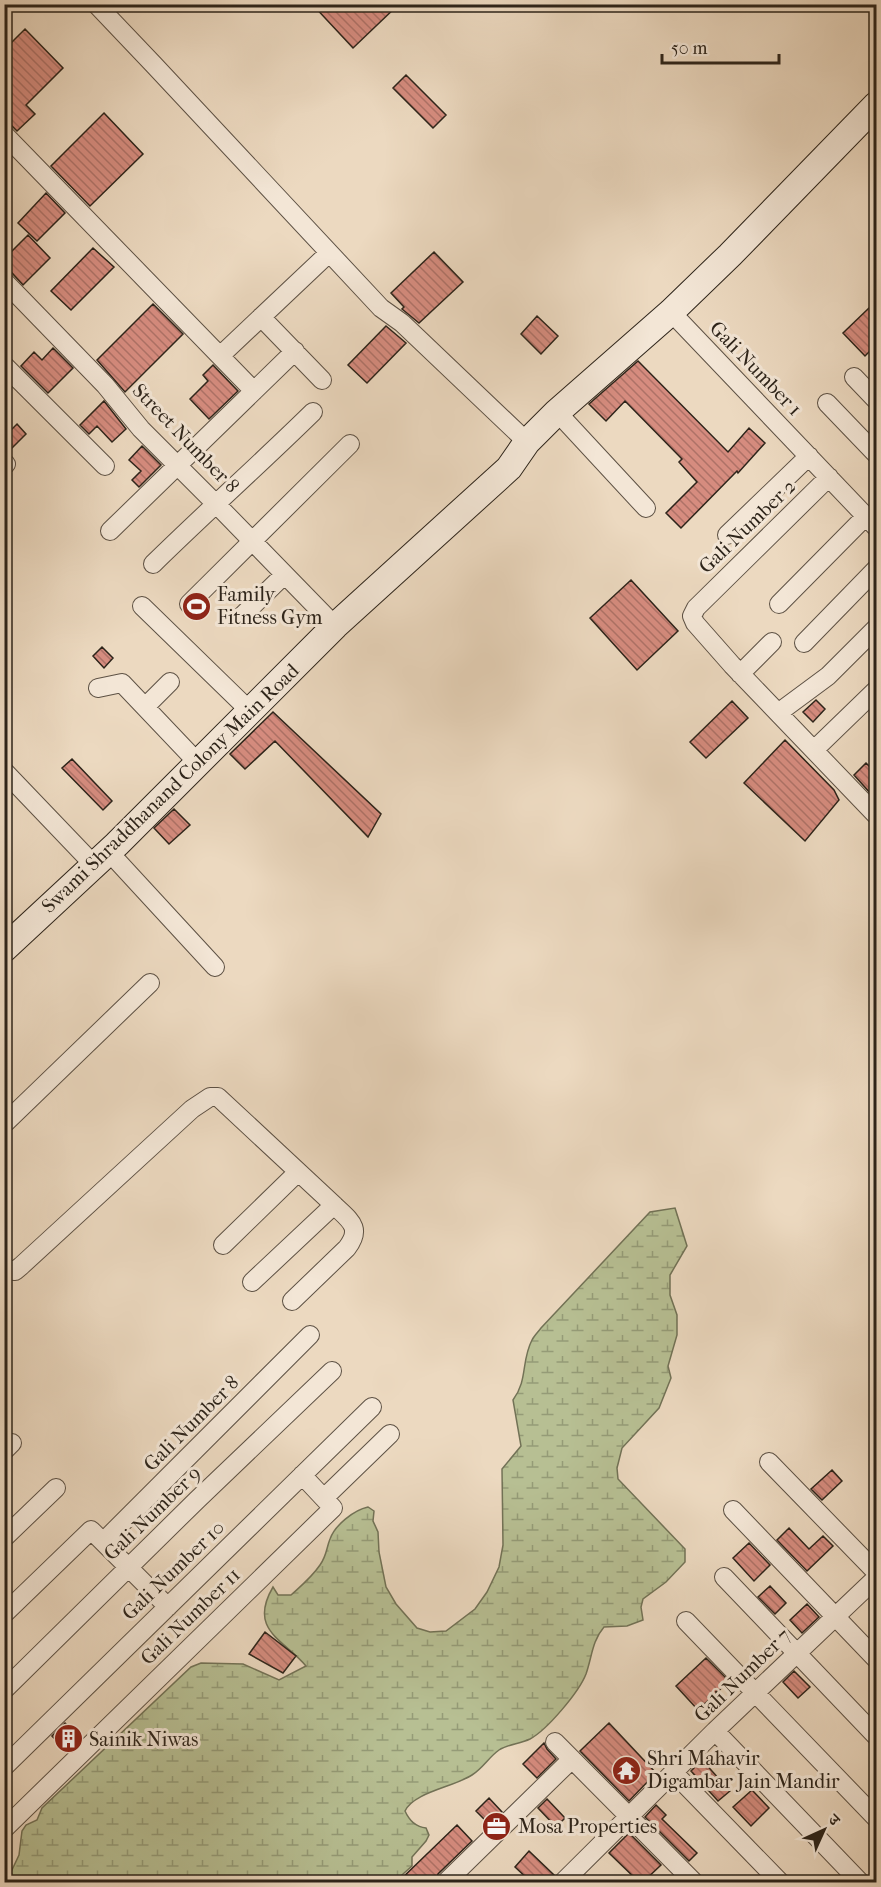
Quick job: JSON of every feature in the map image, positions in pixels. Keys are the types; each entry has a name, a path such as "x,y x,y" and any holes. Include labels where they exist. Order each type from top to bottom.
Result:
{"street":[{"path":"96,4 381,308 402,323 527,442"},
{"name":"Swami Shraddhanand Colony Main Road","path":"8,938 102,858 335,626 509,468 527,442 557,412 672,312 761,225 876,105"},
{"path":"4,134 254,391"},
{"path":"220,356 329,253"},
{"name":"Street Number 8","path":"4,281 105,385 141,429 335,626"},
{"name":"Gali Number 1","path":"672,312 873,523"},
{"path":"261,317 322,380"},
{"path":"110,531 295,351"},
{"path":"4,364 105,465"},
{"path":"854,377 876,400"},
{"path":"826,403 876,454"},
{"path":"153,564 313,412"},
{"path":"557,412 646,508"},
{"path":"189,604 350,444"},
{"path":"727,535 809,456"},
{"name":"Gali Number 2","path":"740,674 694,623 692,616 696,608 829,477"},
{"path":"779,604 873,523"},
{"path":"804,643 876,569"},
{"path":"241,617 284,575"},
{"path":"142,606 250,711"},
{"path":"778,713 828,676 876,628"},
{"path":"772,642 740,674 814,750 873,804"},
{"path":"146,707 170,682"},
{"path":"98,688 122,683 198,763"},
{"path":"814,750 876,690"},
{"path":"4,771 102,858 215,967"},
{"path":"4,1124 150,983"},
{"path":"4,1270 15,1270 21,1266 192,1109 210,1096 218,1097 228,1104 352,1222 355,1230 354,1238 347,1248 292,1301"},
{"path":"223,1245 298,1172"},
{"path":"252,1282 334,1205"},
{"name":"Gali Number 8","path":"103,1542 310,1335"},
{"name":"Gali Number 9","path":"4,1690 332,1371"},
{"name":"Gali Number 10","path":"4,1767 372,1407"},
{"path":"302,1475 324,1498 390,1434"},
{"path":"769,1462 876,1572"},
{"path":"4,1538 56,1488"},
{"name":"Gali Number 11","path":"4,1829 333,1508 324,1498"},
{"path":"733,1510 876,1659"},
{"path":"4,1614 91,1530 168,1606"},
{"path":"724,1577 876,1736"},
{"name":"Gali Number 7","path":"563,1882 715,1731 876,1578"},
{"path":"686,1621 876,1818"},
{"path":"715,1731 860,1882"},
{"path":"555,1742 694,1882"},
{"path":"446,1882 572,1759"},
{"path":"673,1772 780,1882"}],"green space":[{"path":"675,1208 687,1246 670,1275 670,1295 677,1315 677,1335 668,1366 671,1378 659,1408 622,1448 617,1468 618,1479 685,1549 685,1562 666,1582 643,1599 641,1607 643,1620 627,1626 604,1627 595,1644 582,1682 570,1700 545,1728 530,1739 499,1750 472,1775 425,1794 410,1804 405,1811 416,1825 426,1828 429,1835 412,1857 412,1866 394,1882 15,1882 11,1872 19,1855 22,1831 26,1825 37,1820 42,1808 191,1667 201,1663 243,1664 279,1680 306,1666 272,1633 266,1624 264,1614 266,1602 273,1587 278,1595 291,1595 306,1581 322,1561 332,1534 357,1511 368,1507 374,1511 373,1521 378,1532 379,1552 386,1587 396,1604 417,1628 430,1632 446,1631 475,1609 487,1592 499,1567 503,1545 502,1469 521,1446 513,1400 521,1385 526,1355 532,1340 650,1212"}],"building":[{"path":"312,4 399,4 353,48"},
{"path":"25,29 63,68 26,105 35,114 17,131 4,123 4,50"},
{"path":"406,75 446,115 433,128 393,88"},
{"path":"104,113 143,154 90,206 51,166"},
{"path":"46,193 65,213 37,241 18,223"},
{"path":"28,235 50,258 23,285 12,273 4,270 4,259"},
{"path":"93,248 114,267 71,310 51,291"},
{"path":"434,252 463,282 419,323 402,309 404,307 391,293"},
{"path":"153,304 183,334 125,392 97,360"},
{"path":"870,307 876,314 876,345 865,356 843,333"},
{"path":"537,316 558,336 541,354 521,334"},
{"path":"386,326 406,343 367,383 348,365"},
{"path":"53,348 73,368 48,393 21,366 34,352 42,360"},
{"path":"638,361 728,452 749,428 765,443 738,473 737,471 681,528 666,513 697,482 679,462 682,459 625,401 606,421 589,404"},
{"path":"213,365 238,391 209,419 190,399 208,381 203,375"},
{"path":"104,401 126,429 112,442 97,426 89,434 80,425"},
{"path":"17,424 26,434 11,449 4,442 4,437"},
{"path":"142,446 161,465 139,487 132,480 141,471 129,460"},
{"path":"631,580 678,631 637,670 590,618"},
{"path":"102,647 113,658 104,668 93,656"},
{"path":"816,700 825,709 813,722 803,712"},
{"path":"732,701 748,718 706,758 690,742"},
{"path":"273,712 381,814 368,837 275,741 245,769 230,754"},
{"path":"785,740 834,790 839,800 805,841 744,783"},
{"path":"72,759 112,801 103,810 62,768"},
{"path":"866,763 876,773 876,790 872,795 854,775"},
{"path":"174,809 190,825 169,844 154,828"},
{"path":"832,1470 842,1481 822,1500 811,1489"},
{"path":"789,1528 809,1549 823,1536 833,1546 807,1571 777,1540"},
{"path":"749,1543 770,1565 754,1581 733,1558"},
{"path":"770,1586 786,1603 775,1614 758,1597"},
{"path":"807,1604 819,1617 802,1633 790,1620"},
{"path":"265,1632 296,1656 283,1673 249,1654"},
{"path":"706,1658 729,1681 698,1710 676,1686"},
{"path":"794,1671 810,1687 798,1698 783,1682"},
{"path":"65,1723 80,1739 67,1752 52,1736"},
{"name":"Shri Mahavir Digambar Jain Mandir","path":"609,1723 656,1773 629,1801 580,1751"},
{"path":"544,1743 556,1759 537,1778 523,1764"},
{"path":"702,1760 730,1791 718,1801 691,1771"},
{"path":"752,1790 769,1808 751,1826 733,1807"},
{"path":"489,1798 502,1812 489,1824 476,1811"},
{"path":"547,1799 565,1818 556,1827 538,1808"},
{"path":"656,1805 666,1815 662,1819 697,1853 689,1861 645,1817"},
{"path":"457,1825 472,1841 438,1874 435,1882 398,1882"},
{"path":"629,1833 661,1865 643,1882 639,1882 609,1853"},
{"path":"529,1851 554,1875 552,1882 531,1882 515,1867"}],"place":[{"name":"Family Fitness Gym","path":"196,606"},
{"name":"Sainik Niwas","path":"68,1739"},
{"name":"Shri Mahavir Digambar Jain Mandir","path":"626,1770"},
{"name":"Mosa Properties","path":"497,1826"}]}
